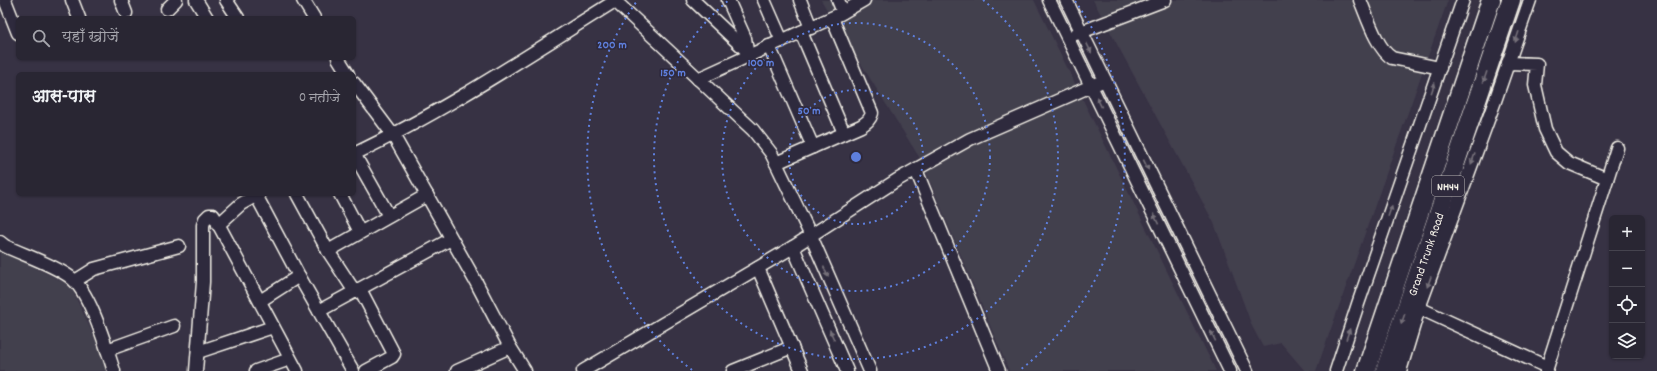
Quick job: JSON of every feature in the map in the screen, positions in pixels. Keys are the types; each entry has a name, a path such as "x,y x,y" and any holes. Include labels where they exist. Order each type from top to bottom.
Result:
{"highway":[{"name":"Grand Trunk Road","path":"1366,371 1491,0"},
{"name":"Grand Trunk Road","path":"1385,371 1510,0"}],"street":[{"path":"5,0 16,28"},
{"path":"72,0 78,16"},
{"path":"121,0 126,13"},
{"path":"167,9 176,0"},
{"path":"196,0 206,16"},
{"path":"226,0 237,16"},
{"path":"303,0 313,16"},
{"path":"693,0 749,53"},
{"path":"728,0 749,53"},
{"path":"764,0 782,41"},
{"path":"800,0 806,30 844,133"},
{"path":"838,0 843,12"},
{"path":"698,79 749,53 782,41 832,18 864,0"},
{"path":"1049,0 1230,371"},
{"path":"1066,0 1247,371"},
{"path":"1067,38 1165,0"},
{"path":"1360,0 1381,46 1388,55 1392,58 1440,68"},
{"path":"1336,371 1463,0"},
{"path":"1400,371 1419,308 1530,0"},
{"path":"356,153 393,135 498,74 615,1 753,130 771,153 811,236 870,371"},
{"path":"776,163 869,121 872,113 832,18"},
{"path":"769,46 813,147"},
{"path":"339,60 347,72"},
{"path":"1508,62 1537,64 1535,85 1545,129 1556,152 1569,164 1607,179"},
{"path":"583,371 758,268 916,170 970,139 1105,80"},
{"path":"356,86 393,135 510,347 525,371"},
{"path":"1419,308 1547,369 1617,148"},
{"path":"356,158 389,216"},
{"path":"916,170 999,371"},
{"path":"328,251 426,195"},
{"path":"218,225 241,204 256,196"},
{"path":"259,196 299,276 353,371"},
{"path":"298,196 328,251 357,291 394,354 392,357 366,371"},
{"path":"341,196 360,232"},
{"path":"196,371 202,282 203,225 205,219 209,215 213,215 297,371"},
{"path":"319,311 451,239"},
{"path":"0,242 5,246 62,272 75,281 87,300 114,371"},
{"path":"75,281 94,269 179,246"},
{"path":"793,247 847,371"},
{"path":"758,268 802,371"},
{"path":"1182,275 1197,269"},
{"path":"260,301 299,276"},
{"path":"107,350 174,326"},
{"path":"198,352 273,327"},
{"path":"457,371 510,347"},
{"path":"733,371 792,347"},
{"path":"256,371 290,359"}],"shaded area":[{"path":"821,0 1034,0 1216,371 1009,371 921,160"},
{"path":"1093,0 1448,0 1316,371 1305,371 1281,343 1263,347 1252,326 1214,223"},
{"path":"0,250 70,285 101,351 107,371 0,371"}]}
